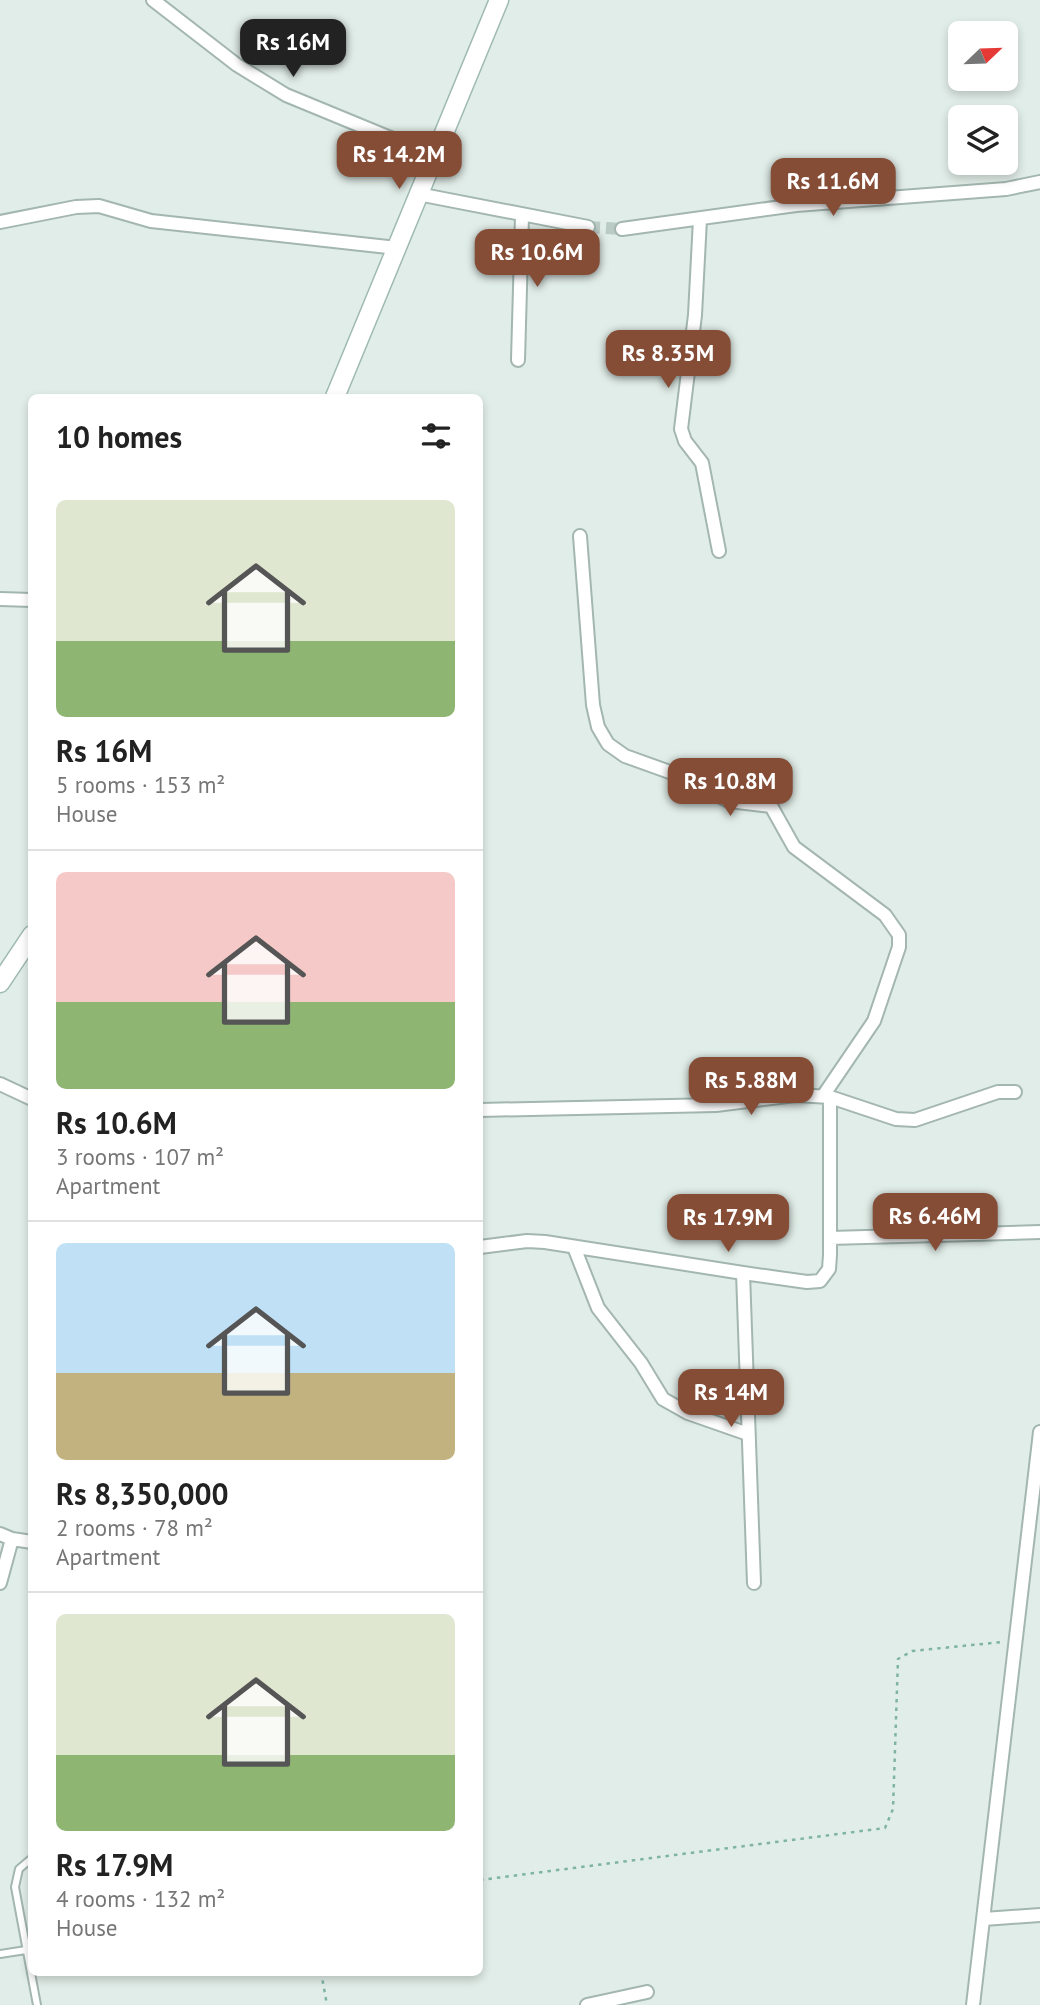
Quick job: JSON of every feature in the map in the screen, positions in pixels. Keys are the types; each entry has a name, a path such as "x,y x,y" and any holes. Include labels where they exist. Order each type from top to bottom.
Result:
{"main road":[{"path":"336,394 499,0"},
{"path":"0,983 28,941"}],"street":[{"path":"153,0 237,65 286,95 434,156"},
{"path":"622,229 806,204 1006,190 1040,182"},
{"path":"418,194 588,228"},
{"path":"0,222 76,207 99,206 151,221 397,248"},
{"path":"518,360 522,216"},
{"path":"701,219 695,315 681,429 685,441 702,463 719,551"},
{"path":"483,1247 527,1241 807,1282 820,1281 829,1269 826,1096 874,1021 900,947 894,924 794,847 771,806 729,801 678,775 625,756 608,744 598,727 593,705 580,536"},
{"path":"0,599 28,600"},
{"path":"0,1084 28,1097"},
{"path":"483,1110 716,1105 773,1097 826,1096 896,1119 915,1120 988,1095 1015,1093"},
{"path":"830,1238 1040,1232"},
{"path":"574,1247 602,1315 641,1363 663,1399 688,1413 748,1434"},
{"path":"743,1273 754,1583"},
{"path":"973,2005 1040,1432"},
{"path":"0,1583 6,1536 28,1541"},
{"path":"984,1919 1040,1915"},
{"path":"587,2005 647,1992"}],"lane":[{"path":"28,1860 16,1877 28,1960"},
{"path":"0,1954 26,1950"},
{"path":"31,1976 37,2005"}],"path":[{"path":"483,1880 885,1828 894,1809 898,1659 912,1651 1016,1641"},
{"path":"322,1976 327,2005"}],"tunnel":[{"path":"588,227 622,229"}]}
